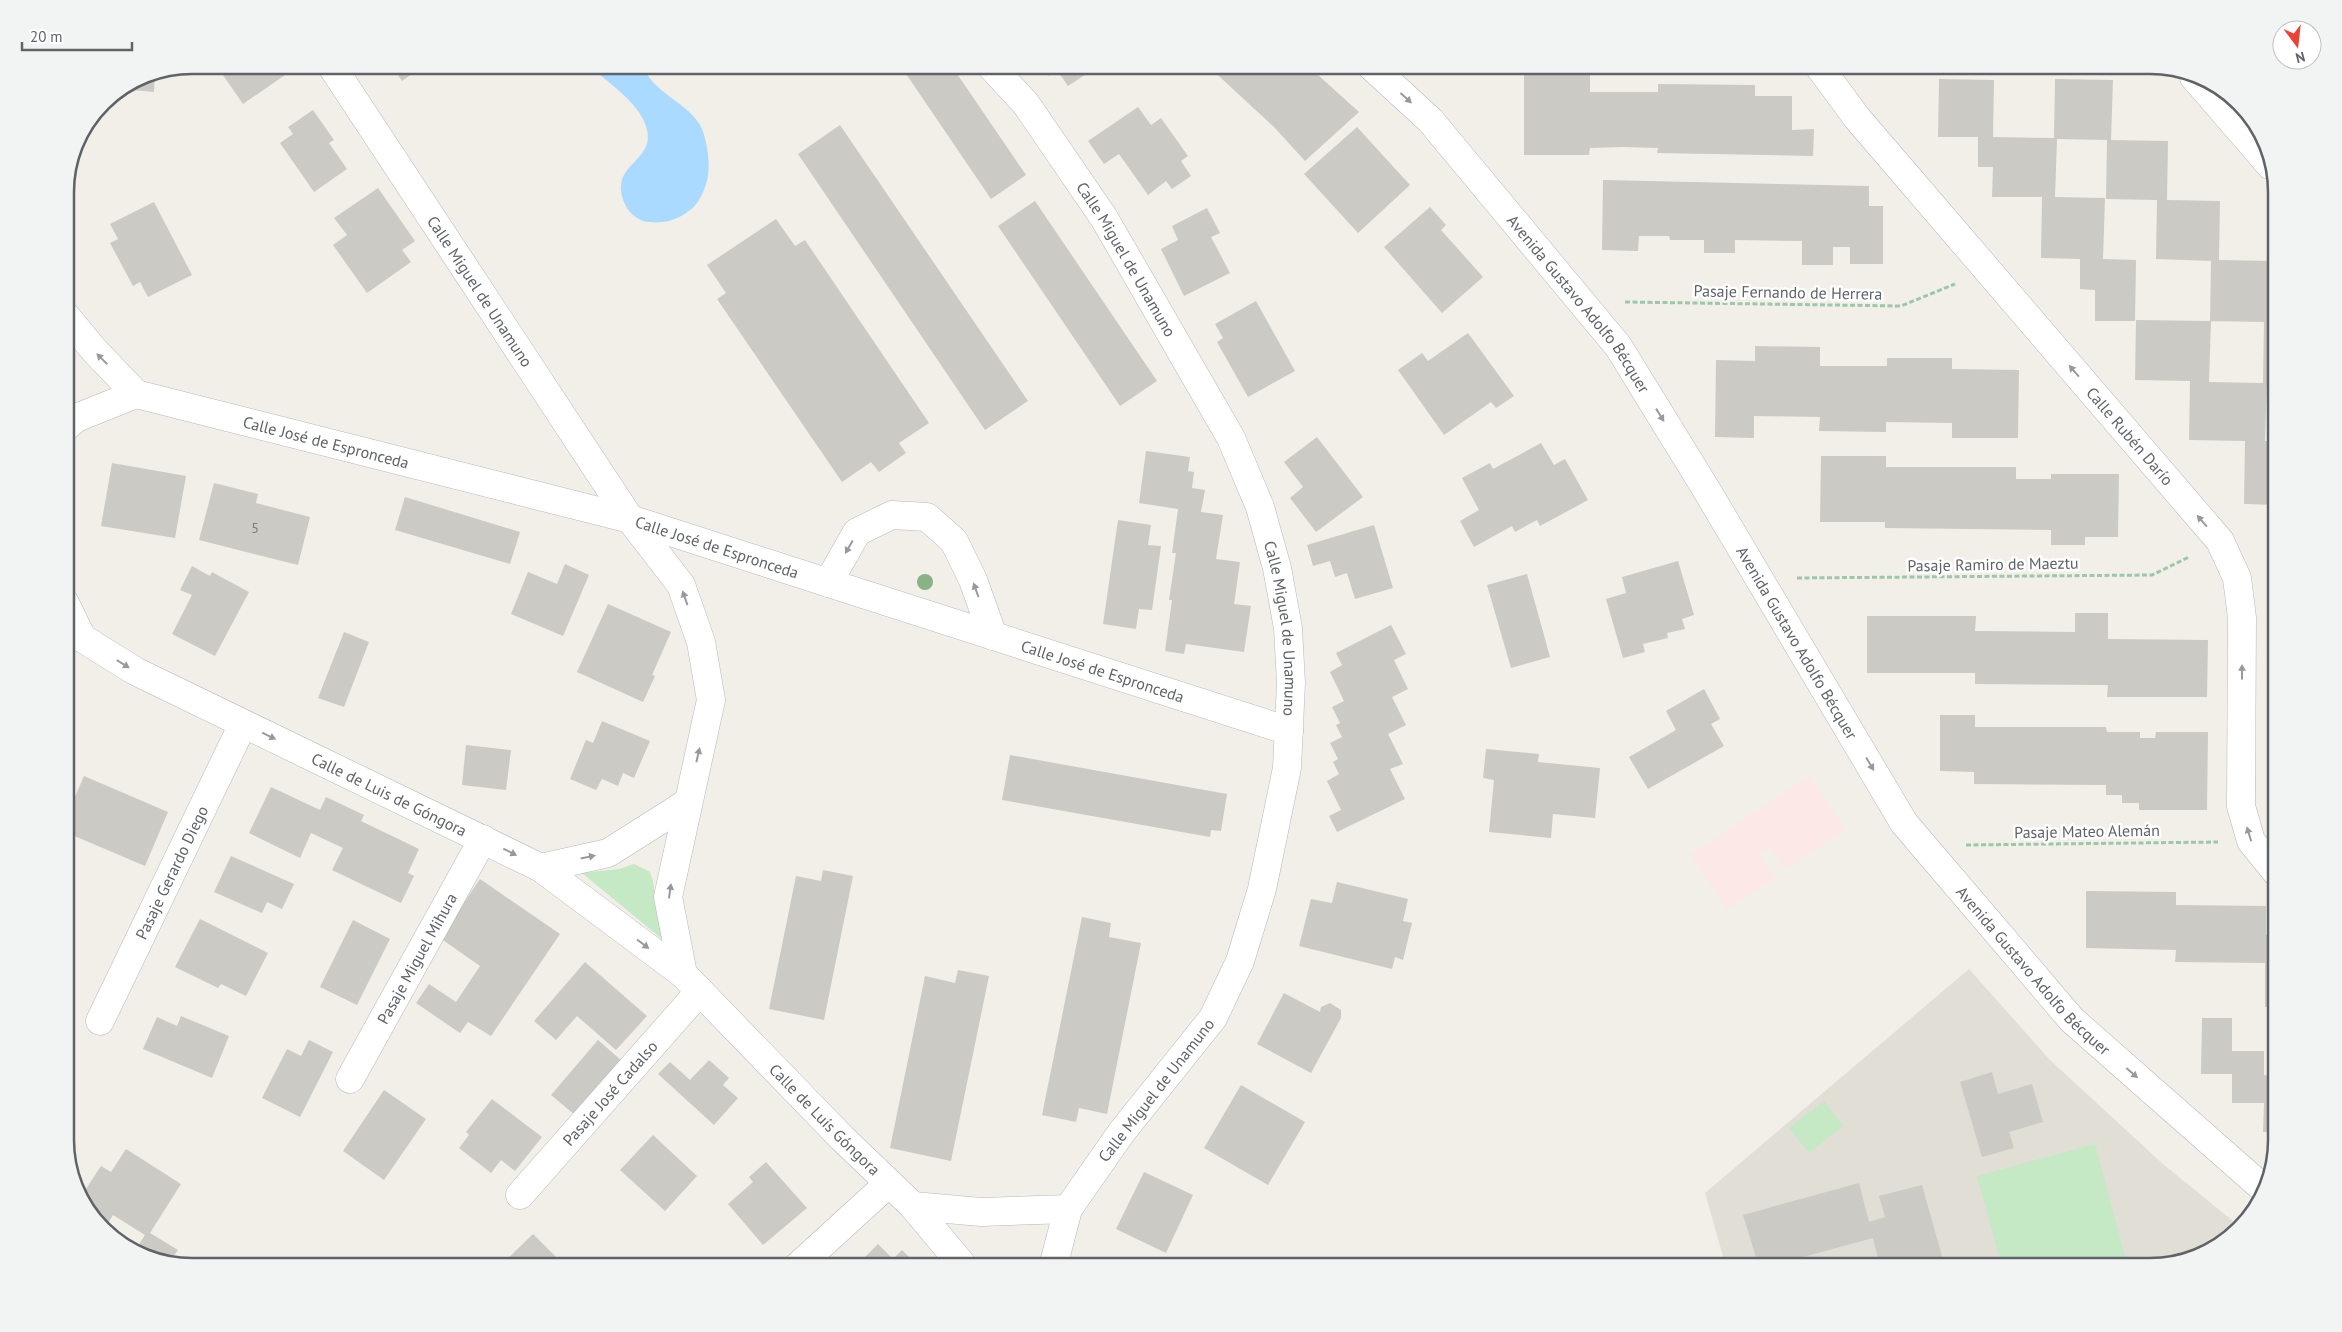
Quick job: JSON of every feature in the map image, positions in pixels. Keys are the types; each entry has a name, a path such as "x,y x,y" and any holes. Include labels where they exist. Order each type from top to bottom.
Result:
{"street":[{"name":"Calle Miguel de Unamuno","path":"337,74 630,519 681,585 701,642 711,700 668,897 691,982"},
{"name":"Calle Miguel de Unamuno","path":"998,74 1026,104 1104,218 1231,438 1260,507 1277,568 1288,628 1291,683 1287,768 1262,889 1240,961 1213,1018 1121,1133 1068,1209"},
{"name":"Avenida Gustavo Adolfo Bécquer","path":"1380,74 1430,120 1618,346 1759,578 1904,823 2072,1020 2259,1185"},
{"name":"Calle Rubén Darío","path":"1825,74 1857,118 2220,542 2237,578 2242,618 2242,806 2251,841 2268,862"},
{"path":"2202,87 2263,158"},
{"path":"74,326 136,394 74,420"},
{"name":"Calle José de Espronceda","path":"136,394 630,519 1289,731"},
{"path":"828,583 858,532 892,515 927,518 954,541 973,580 993,636"},
{"name":"Calle de Luis de Góngora","path":"74,640 135,672 541,868 691,982"},
{"name":"Pasaje Gerardo Diego","path":"100,1021 243,724"},
{"path":"541,868 608,853 687,803"},
{"name":"Pasaje Miguel Mihura","path":"350,1078 483,839"},
{"name":"Calle de Luís Góngora","path":"691,982 842,1138 913,1206 956,1258"},
{"name":"Pasaje José Cadalso","path":"520,1195 691,982"},
{"path":"807,1258 889,1183"},
{"path":"913,1206 980,1212 1068,1209 1056,1258"}],"path":[{"name":"Pasaje Fernando de Herrera","path":"1580,301 1901,306 1988,270"},
{"name":"Pasaje Ramiro de Maeztu","path":"1759,578 2152,575 2220,542"},
{"name":"Pasaje Mateo Alemán","path":"1924,846 2251,841"}],"shaded area":[{"path":"1809,776 1845,829 1785,869 1770,847 1759,855 1775,878 1727,909 1691,855"},
{"path":"1969,969 2050,1060 2164,1165 2235,1223 2222,1234 2195,1249 2165,1257 1723,1258 1705,1193"}],"green space":[{"path":"634,864 650,872 662,939 582,873 619,869"},
{"path":"1824,1101 1843,1126 1809,1153 1789,1128"},
{"path":"2095,1144 2126,1258 2000,1258 1977,1176"}],"water":[{"path":"599,74 647,74 661,90 697,120 702,129 708,158 707,181 699,201 690,210 676,219 665,222 648,222 636,217 627,208 622,193 622,182 625,173 644,150 647,141 647,130 639,112"}],"building":[{"path":"222,74 287,74 243,104"},
{"path":"397,74 412,74 402,81"},
{"path":"906,74 957,74 1026,175 991,199"},
{"path":"1060,74 1086,74 1068,86"},
{"path":"1217,74 1317,74 1359,112 1305,161 1274,127"},
{"path":"1524,74 1590,74 1590,92 1658,92 1658,84 1755,85 1755,96 1792,96 1792,130 1814,129 1813,156 1657,153 1658,148 1623,147 1590,148 1589,155 1524,155"},
{"path":"1939,79 1994,80 1993,137 2054,138 2055,79 2113,80 2111,140 2168,141 2167,200 2220,201 2219,260 2268,261 2268,382 2265,441 2268,441 2268,505 2244,504 2245,441 2189,440 2190,381 2135,380 2136,320 2210,321 2211,261 2156,259 2157,200 2106,199 2107,140 2057,139 2055,197 2105,198 2103,259 2136,260 2135,321 2095,321 2095,290 2080,289 2080,259 2041,258 2042,197 1992,197 1993,167 1978,167 1978,137 1938,137","holes":["2211,321 2264,322 2263,383 2209,382"]},
{"path":"155,80 154,92 133,90"},
{"path":"1138,107 1151,125 1161,118 1188,156 1181,161 1191,176 1172,189 1166,181 1148,195 1119,154 1104,164 1088,141"},
{"path":"313,110 334,140 329,143 347,169 314,192 280,143 293,134 288,127"},
{"path":"840,125 1028,401 985,430 798,154"},
{"path":"1357,127 1410,185 1358,233 1304,174"},
{"path":"1603,180 1869,186 1869,206 1883,206 1883,264 1850,264 1850,247 1833,247 1833,265 1802,265 1802,241 1735,240 1735,253 1704,253 1704,240 1670,240 1669,236 1639,236 1638,251 1602,250"},
{"path":"378,188 415,241 402,250 411,262 367,293 333,245 347,235 334,218"},
{"path":"1035,201 1157,381 1120,406 998,226"},
{"path":"154,202 192,275 148,297 140,282 133,286 110,243 118,239 110,224"},
{"path":"1430,207 1446,225 1441,230 1483,277 1442,313 1384,247"},
{"path":"1207,208 1220,233 1211,237 1230,273 1184,296 1161,249 1178,240 1172,226"},
{"path":"776,219 795,246 805,240 929,423 899,443 906,453 879,472 871,462 842,482 717,299 726,293 707,265"},
{"path":"1256,301 1295,371 1248,397 1217,342 1223,338 1215,324"},
{"path":"1468,333 1514,396 1496,408 1491,402 1444,435 1398,370 1422,353 1428,361"},
{"path":"1755,346 1820,347 1820,366 1887,366 1887,358 1952,358 1952,369 2019,370 2018,438 1952,438 1952,423 1886,422 1886,432 1819,431 1820,417 1754,416 1754,438 1715,437 1716,360 1755,361"},
{"path":"1317,437 1363,497 1316,532 1290,498 1303,487 1284,462"},
{"path":"1541,443 1554,465 1565,459 1588,500 1540,526 1537,520 1515,532 1512,526 1474,547 1460,521 1479,510 1462,478 1490,463 1493,469"},
{"path":"1146,451 1190,457 1188,471 1194,472 1192,488 1205,490 1201,512 1223,515 1216,559 1240,562 1234,604 1251,606 1244,652 1186,644 1184,654 1165,651 1172,600 1169,600 1176,553 1172,553 1178,509 1139,503"},
{"path":"1821,456 1886,456 1886,467 2016,467 2016,479 2051,479 2051,474 2119,474 2118,537 2085,537 2085,545 2051,545 2051,530 1885,528 1885,522 1820,522"},
{"path":"112,463 186,476 175,538 101,526"},
{"path":"214,483 258,494 256,503 310,517 298,565 199,540"},
{"path":"405,497 520,532 510,564 395,530"},
{"path":"1118,520 1151,525 1148,545 1161,546 1152,610 1139,609 1136,629 1103,624"},
{"path":"1374,525 1393,588 1355,599 1347,573 1335,577 1330,561 1313,566 1307,545"},
{"path":"1678,561 1694,615 1682,619 1685,629 1667,633 1668,638 1643,644 1645,652 1623,658 1606,599 1626,593 1622,577"},
{"path":"565,564 589,575 563,636 511,614 528,572 557,584"},
{"path":"192,566 210,576 212,572 249,592 215,656 172,634 192,595 180,590"},
{"path":"1527,574 1550,657 1511,668 1487,585"},
{"path":"608,604 671,632 652,675 655,676 643,702 577,672"},
{"path":"2075,613 2108,613 2108,639 2208,640 2207,697 2107,697 2108,685 1975,684 1975,673 1867,673 1867,616 1976,616 1975,631 2075,632"},
{"path":"1391,625 1406,654 1394,660 1408,689 1392,697 1406,725 1388,734 1403,764 1390,769 1405,799 1337,832 1329,816 1341,810 1327,781 1339,774 1333,762 1338,759 1330,743 1342,737 1336,725 1340,723 1332,707 1344,701 1330,672 1342,665 1336,653"},
{"path":"344,632 369,642 344,707 318,698"},
{"path":"1704,689 1720,719 1711,724 1724,746 1648,789 1629,757 1676,730 1666,711"},
{"path":"1940,715 1975,715 1975,727 2106,727 2107,732 2140,732 2140,738 2155,738 2156,732 2208,732 2207,810 2139,810 2139,803 2122,803 2122,795 2106,795 2106,785 1974,784 1974,772 1940,771"},
{"path":"602,721 650,741 634,778 623,773 618,786 602,779 596,790 570,779 586,740 593,743"},
{"path":"466,745 511,750 506,790 462,785"},
{"path":"1486,749 1539,754 1538,762 1600,768 1595,818 1553,814 1551,838 1489,832 1494,780 1483,778"},
{"path":"1010,755 1227,794 1221,831 1211,830 1210,837 1002,800"},
{"path":"84,776 168,812 145,866 74,836 74,799"},
{"path":"271,787 320,810 326,797 364,815 361,821 419,849 408,873 414,876 401,903 332,870 343,848 311,833 300,858 249,833"},
{"path":"231,856 294,884 282,909 267,902 262,913 214,892"},
{"path":"823,870 853,876 824,1020 769,1009 796,876 821,881"},
{"path":"480,879 560,934 491,1036 468,1022 460,1033 416,1003 429,984 456,1002 480,966 440,938"},
{"path":"1337,882 1408,899 1403,921 1412,923 1403,960 1395,957 1392,969 1299,946 1311,899 1332,903"},
{"path":"2086,891 2176,892 2176,905 2266,906 2268,1007 2265,1007 2265,963 2175,962 2176,950 2086,948"},
{"path":"1082,917 1111,923 1109,937 1141,943 1107,1114 1079,1108 1076,1122 1042,1115"},
{"path":"200,919 268,953 246,996 221,984 218,988 175,967"},
{"path":"353,920 390,939 357,1005 320,987"},
{"path":"585,962 647,1016 616,1050 577,1016 556,1040 534,1021"},
{"path":"958,970 989,976 951,1161 890,1148 925,976 955,983"},
{"path":"1284,993 1320,1012 1321,1007 1330,1003 1341,1010 1341,1018 1311,1073 1257,1044"},
{"path":"181,1016 229,1036 212,1078 143,1049 157,1017 177,1026"},
{"path":"2202,1018 2232,1018 2232,1051 2264,1051 2264,1075 2268,1075 2268,1132 2263,1132 2264,1103 2232,1103 2232,1074 2201,1074"},
{"path":"309,1040 333,1052 300,1117 262,1098 287,1049 301,1056"},
{"path":"598,1040 622,1061 575,1115 551,1095"},
{"path":"709,1060 729,1078 723,1085 738,1098 714,1125 658,1074 670,1062 690,1080"},
{"path":"1992,1072 1998,1094 2032,1084 2043,1122 2009,1132 2014,1148 1982,1157 1960,1082"},
{"path":"1241,1085 1305,1122 1268,1185 1204,1148"},
{"path":"384,1090 426,1119 384,1180 343,1151"},
{"path":"492,1099 542,1137 515,1171 501,1160 491,1173 459,1148 469,1135 466,1132"},
{"path":"653,1135 697,1176 665,1211 620,1170"},
{"path":"126,1149 181,1184 150,1233 178,1250 173,1256 139,1245 145,1235 113,1215 108,1224 98,1212 85,1190 101,1166 111,1172"},
{"path":"766,1162 807,1208 763,1245 728,1204 753,1182 749,1177"},
{"path":"1144,1172 1193,1195 1166,1253 1116,1229"},
{"path":"1859,1183 1869,1222 1885,1217 1879,1196 1922,1185 1942,1258 1878,1258 1873,1238 1799,1258 1756,1258 1743,1215"},
{"path":"533,1234 557,1258 508,1258"},
{"path":"878,1244 892,1258 864,1258"},
{"path":"902,1250 910,1258 894,1258"}]}
